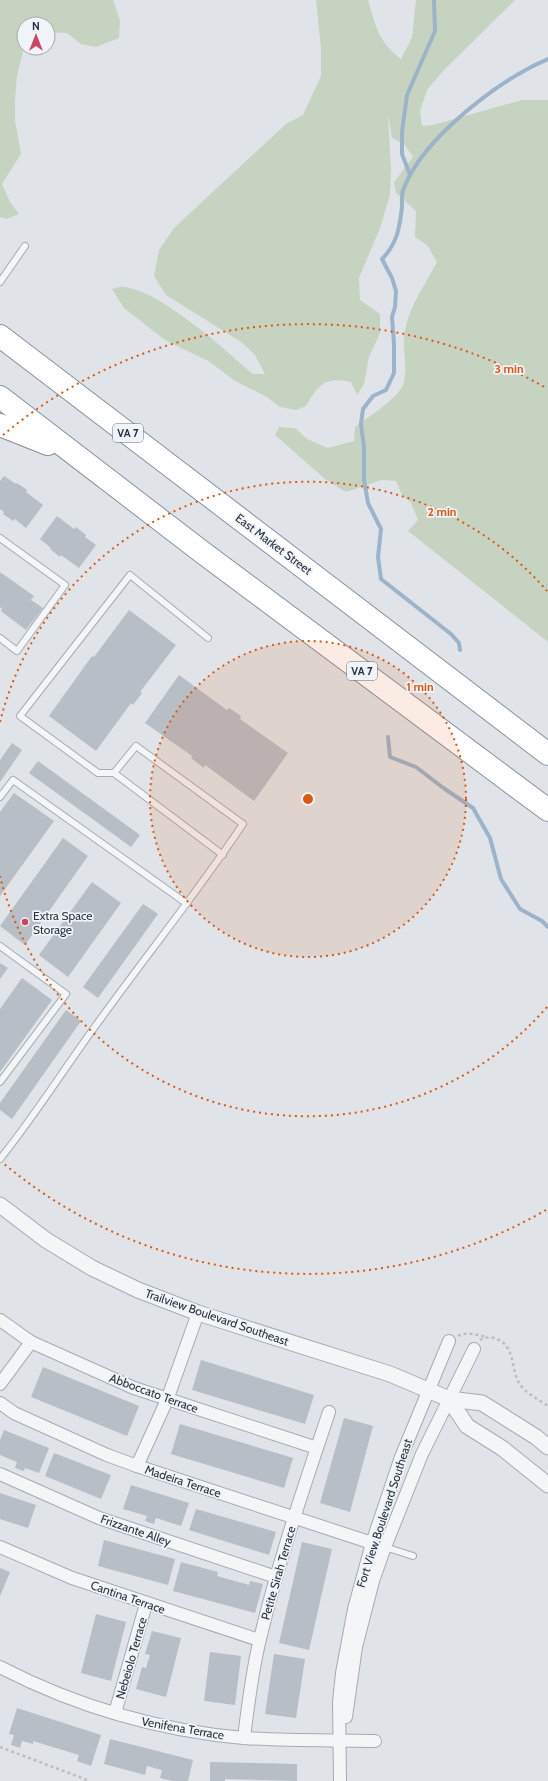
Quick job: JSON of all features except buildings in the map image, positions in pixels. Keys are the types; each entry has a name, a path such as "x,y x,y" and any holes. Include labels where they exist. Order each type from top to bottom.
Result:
{"highway":[{"name":"East Market Street","path":"0,336 548,754"},
{"name":"VA 7","path":"0,397 202,552 548,810"},
{"path":"0,424 78,457"},
{"path":"485,706 548,742"},
{"path":"523,791 548,816"}],"street":[{"name":"Trailview Boulevard Southeast","path":"0,1205 46,1240 92,1268 138,1290 198,1312 390,1374 449,1399 482,1403 536,1437 548,1447"},
{"path":"138,1466 167,1400 198,1312"},
{"name":"Abboccato Terrace","path":"0,1320 31,1342 134,1388 317,1448"},
{"name":"Fort View Boulevard Southeast","path":"340,1781 341,1740 338,1715 342,1673 354,1609 372,1543 401,1457 449,1341"},
{"path":"0,1384 31,1342"},
{"name":"Fort View Boulevard Southeast","path":"341,1740 359,1634 384,1547 422,1454 474,1349"},
{"path":"449,1399 467,1426 502,1448 548,1485"},
{"name":"Madeira Terrace","path":"0,1403 14,1413 108,1455 372,1543"},
{"name":"Petite Sirah Terrace","path":"244,1738 259,1640 294,1518 329,1412"},
{"name":"Frizzante Alley","path":"0,1474 99,1518 276,1577"},
{"name":"Cantina Terrace","path":"0,1547 72,1578 146,1604 259,1640"},
{"name":"Nebeiolo Terrace","path":"115,1713 146,1604"},
{"name":"Venifena Terrace","path":"0,1667 36,1685 115,1713 178,1728 244,1738 375,1741"}],"lane":[{"path":"0,282 25,246"},
{"path":"0,538 65,585 17,651 0,638"},
{"path":"208,638 130,575 20,716 98,773 114,773 223,854"},
{"path":"0,1159 27,1126 100,1018 223,854 243,824 136,746 114,773"},
{"path":"0,797 13,780 186,903"},
{"path":"0,946 66,994 0,1082"},
{"path":"384,1547 413,1556"}],"path":[{"path":"449,1341 462,1334 491,1337 503,1343 509,1349 512,1356 516,1376 520,1384 548,1406"},
{"path":"474,1349 483,1338 491,1337"},
{"path":"0,1747 90,1781"}],"green space":[{"path":"0,0 113,0 120,20 119,38 96,47 81,44 67,33 56,32 56,16 16,16 16,56 22,56 17,76 15,120 21,154 2,184 10,202 19,214 6,219 0,217"},
{"path":"316,0 368,0 379,33 387,46 401,59 412,37 416,0 515,0 444,70 427,90 420,111 422,126 433,125 522,100 548,100 548,642 408,531 418,520 411,503 402,495 396,481 381,480 346,492 325,479 275,435 279,427 295,428 307,439 328,448 354,441 355,427 395,396 403,385 405,374 404,337 406,326 417,298 437,262 427,245 415,237 416,211 396,193 394,182 413,157 405,145 392,138 388,114 391,168 390,195 380,228 359,278 360,300 380,314 380,333 369,357 364,384 357,395 351,382 342,380 328,381 314,393 306,406 296,410 280,407 267,397 235,381 210,362 165,340 124,308 112,289 124,287 139,291 156,299 192,323 253,374 265,374 255,355 241,342 166,295 154,276 159,250 174,228 286,124 303,115 321,76 321,49"}],"waterway":[{"path":"410,175 402,154 402,132 407,95 435,31 434,0"},
{"path":"460,650 459,643 451,634 381,579 378,557 381,529 368,503 364,480 364,447 361,424 363,409 373,396 386,390 394,373 392,317 395,307 396,291 392,278 382,259 391,247 397,235 404,188 414,169 428,150 445,131 486,96 508,81 548,59"},
{"path":"388,737 390,757 416,767 473,808 490,838 501,879 520,909 542,921 548,927"}],"place":[{"name":"Extra Space Storage","path":"25,922"}]}
